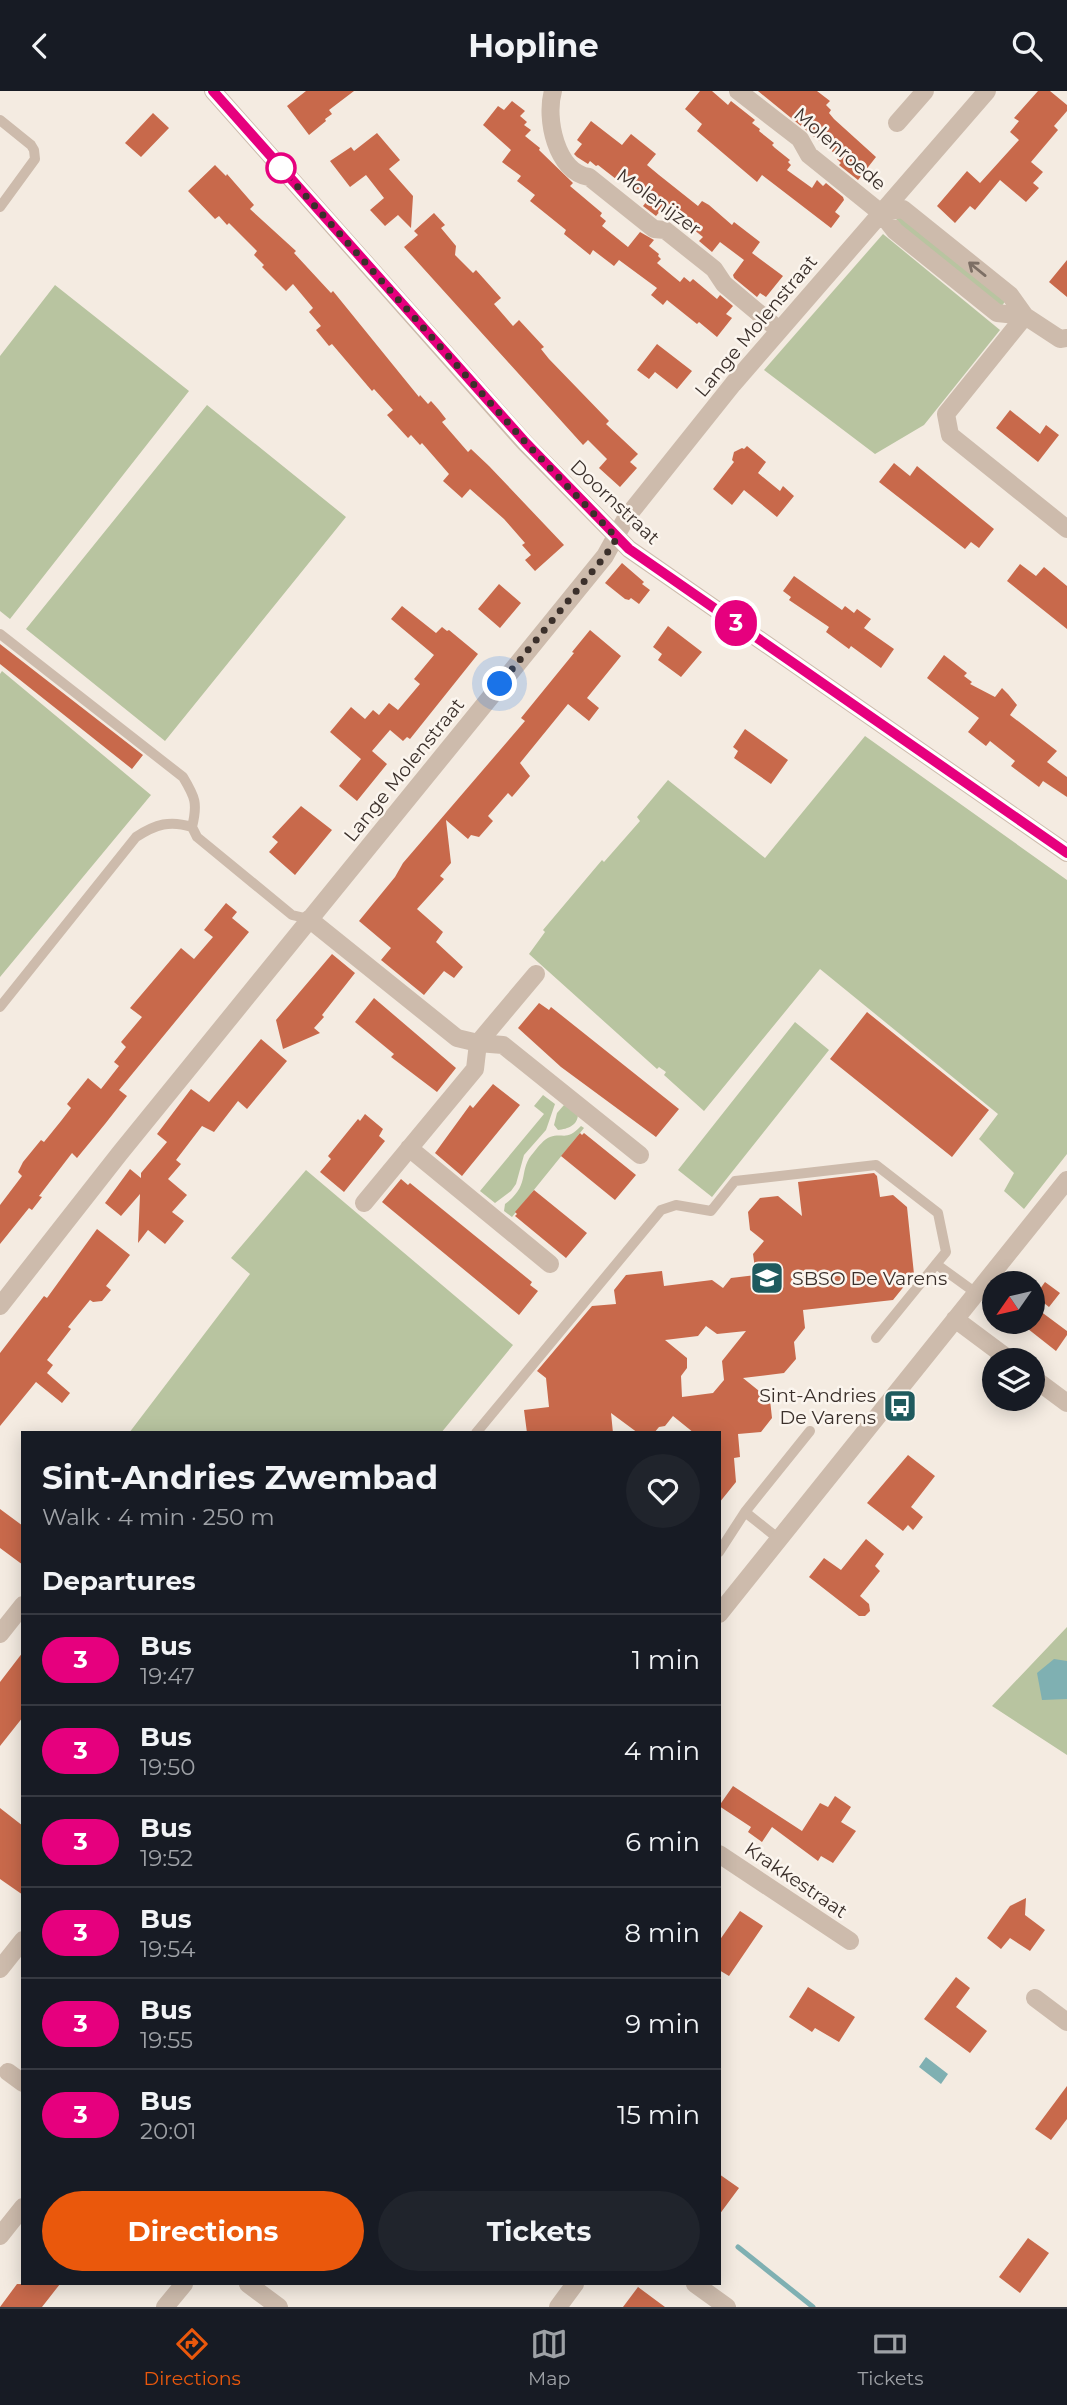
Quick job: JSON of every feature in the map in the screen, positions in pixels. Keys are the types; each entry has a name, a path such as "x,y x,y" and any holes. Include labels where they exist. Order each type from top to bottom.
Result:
{"street":[{"name":"Doornstraat","path":"213,91 526,443 629,549 1067,853"},
{"name":"Molenijzer","path":"553,91 550,112 552,127 567,165 581,176 589,177 654,229 665,230 714,269 723,284 779,330"},
{"name":"Molenroede","path":"738,91 800,139 809,155 881,213"},
{"path":"897,123 925,91"},
{"name":"Lange Molenstraat","path":"0,1306 120,1153 596,567 617,538 626,518 779,330 881,213 977,95"},
{"path":"881,213 903,209 1010,295 1025,316 1060,339 1067,338"},
{"path":"1025,316 946,414 950,435 1067,529"},
{"path":"309,919 457,1038 478,1044 503,1045 640,1155"},
{"path":"364,1203 475,1069 478,1044 536,974"},
{"path":"410,1148 550,1263"},
{"path":"721,1612 1067,1180"},
{"path":"956,1319 994,1348"},
{"path":"1045,1387 1067,1403"},
{"path":"0,1634 21,1608"},
{"name":"Krakkestraat","path":"721,1855 850,1941"},
{"path":"0,1969 21,1943"},
{"path":"1035,1998 1067,2022"},
{"path":"0,2236 21,2210"},
{"path":"165,2307 183,2285"},
{"path":"249,2285 279,2307"},
{"path":"558,2307 574,2285"},
{"path":"696,2285 727,2307"}],"lane":[{"path":"0,120 31,145 35,159 0,207"},
{"path":"0,634 183,777 194,795 197,809 192,827 197,837 292,915 309,919"},
{"path":"0,1007 136,837 163,823 179,823 192,827"},
{"path":"478,1431 661,1210 676,1205 711,1211 735,1181 876,1164 938,1213 946,1252 876,1338"},
{"path":"936,1264 976,1293"},
{"path":"721,1549 745,1511 810,1431"},
{"path":"745,1511 779,1539"}],"green space":[{"path":"899,216 1007,299 1001,307 899,227 896,218"},
{"path":"883,234 1000,330 924,425 875,454 764,370"},
{"path":"55,285 189,391 10,619 0,611 0,356"},
{"path":"207,405 346,517 165,741 26,629"},
{"path":"2,671 151,795 0,977 0,674"},
{"path":"865,736 1067,880 1067,1154 1024,1209 1004,1191 1014,1173 979,1139 998,1114 820,969 704,1111 664,1075 666,1072 659,1067 657,1069 529,954 545,932 543,930 602,860 604,862 640,821 637,817 668,780 765,858"},
{"path":"795,1022 829,1050 712,1197 678,1170"},
{"path":"543,1095 555,1104 546,1130 524,1155 516,1184 495,1203 480,1191 544,1114 534,1106"},
{"path":"564,1105 578,1114 578,1118 572,1126 558,1130 554,1125 557,1113"},
{"path":"581,1126 584,1128 512,1217 504,1211 505,1204 519,1190 526,1165 539,1146 548,1138 568,1135"},
{"path":"306,1170 513,1345 443,1431 131,1431 250,1274 231,1258"},
{"path":"1067,1627 1067,1755 992,1706"}],"water":[{"path":"1054,1659 1067,1661 1067,1699 1042,1700 1037,1673"},
{"path":"926,2057 948,2074 941,2084 919,2067"}],"building":[{"path":"306,91 354,91 329,110 332,114 309,135 287,106"},
{"path":"700,91 712,91 728,105 731,101 755,120 752,123 759,131 790,160 788,162 791,165 787,170 812,188 817,180 823,186 826,183 843,197 844,200 835,212 840,216 831,228 762,175 757,182 697,131 702,124 685,109"},
{"path":"758,91 817,91 830,101 826,105 834,119 876,157 858,180 839,165 839,157"},
{"path":"1038,91 1050,91 1067,105 1067,111 1054,126 1058,130 1031,162 1043,172 1033,183 1039,188 1026,202 1000,180 975,210 970,206 955,223 937,206 967,171 980,183 1019,140 1010,132 1019,121 1014,118"},
{"path":"512,101 525,111 520,116 527,122 524,125 531,130 525,136 573,183 570,186 602,213 600,216 606,221 602,226 628,247 640,232 654,240 649,246 659,254 661,259 657,263 680,282 684,277 690,282 693,279 717,299 720,295 733,306 726,314 732,318 717,337 667,300 663,305 651,295 657,288 619,260 614,266 593,250 590,255 564,234 566,230 530,201 535,195 517,181 521,176 502,162 511,150 483,125 498,106 504,110"},
{"path":"153,113 169,128 141,157 125,143"},
{"path":"591,121 622,145 631,134 656,154 647,165 698,206 702,201 709,205 732,225 734,222 760,242 752,253 783,276 766,297 760,293 757,297 734,278 733,275 744,260 720,242 712,252 699,241 703,237 693,229 695,227 666,204 656,216 643,206 647,201 618,177 616,179 598,165 590,161 588,164 574,154 582,144 577,140"},
{"path":"377,133 400,160 389,169 413,196 411,228 398,215 385,226 370,210 384,198 366,175 350,187 330,161 351,147 354,151"},
{"path":"215,165 226,176 227,174 254,205 250,209 296,251 294,253 331,293 333,291 419,397 420,395 428,404 431,401 439,410 446,419 442,422 468,452 471,449 489,466 564,545 535,571 525,560 531,555 522,545 525,543 504,519 470,489 462,498 443,481 449,474 422,443 420,445 411,435 408,438 387,415 393,410 316,330 321,326 309,312 313,308 293,284 286,291 262,267 264,265 254,255 257,251 229,223 227,225 219,216 215,219 188,191"},
{"path":"434,213 445,225 441,228 456,246 455,255 473,273 476,270 501,298 494,304 513,326 519,320 544,347 541,349 549,359 609,421 606,424 638,454 630,462 637,468 620,487 599,468 607,459 588,440 583,445 404,247 418,235 414,231"},
{"path":"1067,260 1067,297 1049,282"},
{"path":"657,344 692,371 677,389 655,372 649,379 637,370"},
{"path":"1010,410 1040,434 1046,425 1059,435 1038,462 996,428"},
{"path":"747,446 766,462 758,473 780,491 783,486 794,496 777,517 744,490 732,505 713,489 734,462 734,452"},
{"path":"894,463 910,476 917,466 994,529 979,548 971,542 965,549 879,482"},
{"path":"622,563 650,590 639,604 631,598 625,599 605,583"},
{"path":"1020,564 1036,576 1044,567 1067,586 1067,629 1007,581"},
{"path":"794,576 842,610 845,606 854,613 857,609 871,619 864,628 894,649 881,668 826,632 829,627 789,600 791,597 783,591"},
{"path":"499,584 521,603 500,628 478,609"},
{"path":"402,606 436,633 442,627 449,630 478,654 410,739 407,737 403,741 390,730 372,751 387,764 357,801 339,786 361,759 330,732 351,707 365,719 373,710 379,715 389,703 398,710 420,684 414,679 434,655 391,619"},
{"path":"668,626 702,652 681,677 658,660 662,654 653,647"},
{"path":"590,630 621,656 587,698 599,708 589,721 568,704 520,763 530,776 512,797 508,793 488,816 493,821 479,837 471,835 468,839 446,820 451,863 440,876 444,879 417,909 443,932 436,942 463,967 454,978 444,971 424,995 381,960 391,948 359,921 403,863 525,721 521,718"},
{"path":"0,644 143,755 132,769 0,664"},
{"path":"944,655 967,673 964,676 972,682 970,684 995,697 1002,688 1008,694 1017,705 1010,715 1057,751 1047,762 1067,777 1067,797 1043,781 1039,787 1011,766 1015,761 990,741 986,746 968,732 979,718 927,678"},
{"path":"745,729 788,760 771,784 734,758 738,751 733,747"},
{"path":"301,806 332,830 295,875 269,852 278,842 272,837"},
{"path":"226,903 237,912 232,918 249,932 119,1090 127,1096 105,1124 77,1158 72,1153 39,1196 42,1197 32,1210 29,1208 0,1244 0,1205 22,1176 18,1172 23,1162 61,1121 71,1108 67,1104 88,1078 101,1089 119,1066 114,1062 126,1047 121,1042 142,1017 130,1008 181,948 194,959 213,937 204,930"},
{"path":"332,954 355,973 314,1028 320,1033 283,1049 276,1020"},
{"path":"374,998 456,1068 437,1092 391,1057 394,1054 355,1022"},
{"path":"539,1003 549,1010 551,1007 679,1109 656,1137 561,1067 518,1028"},
{"path":"867,1012 989,1110 952,1157 830,1059"},
{"path":"261,1039 287,1061 247,1109 238,1101 214,1132 202,1126 176,1160 181,1164 168,1179 187,1195 172,1212 184,1221 165,1244 148,1230 138,1243 140,1194 121,1216 105,1203 130,1169 141,1178 141,1173 167,1142 157,1134 191,1089 209,1102"},
{"path":"493,1084 520,1105 462,1176 435,1153 470,1105 473,1108"},
{"path":"365,1114 383,1129 379,1136 385,1141 344,1192 320,1172 331,1159 328,1156"},
{"path":"580,1133 584,1133 636,1175 615,1200 561,1156"},
{"path":"874,1173 877,1176 880,1197 893,1195 907,1207 914,1274 893,1300 803,1310 805,1328 794,1342 796,1359 784,1373 743,1378 770,1400 772,1418 761,1432 738,1434 740,1457 734,1458 736,1482 721,1501 721,1431 692,1431 673,1416 665,1426 656,1431 635,1431 611,1413 613,1431 527,1431 524,1410 549,1407 546,1378 537,1371 592,1306 616,1304 614,1290 626,1275 662,1271 664,1286 712,1280 723,1288 731,1278 756,1275 753,1254 764,1241 750,1230 748,1212 760,1198 778,1196 802,1216 798,1182","holes":["706,1326 717,1334 746,1331 722,1361 724,1380 713,1393 682,1397 681,1376 687,1368 687,1358 665,1340 698,1336"]},
{"path":"401,1179 408,1185 410,1183 532,1282 530,1285 538,1291 519,1315 382,1202"},
{"path":"534,1190 587,1233 566,1258 515,1216 515,1212"},
{"path":"97,1229 130,1255 106,1286 111,1290 102,1301 90,1300 68,1327 71,1329 47,1360 53,1365 47,1373 70,1393 62,1403 36,1382 0,1426 0,1353 44,1296 47,1298"},
{"path":"1045,1282 1060,1293 1049,1307 1045,1304"},
{"path":"1045,1315 1067,1331 1056,1351 1034,1334 1045,1334"},
{"path":"908,1455 935,1476 911,1507 923,1517 913,1530 908,1525 903,1531 867,1503"},
{"path":"0,1509 21,1525 21,1564 0,1548"},
{"path":"866,1539 884,1554 875,1566 880,1571 860,1596 869,1604 870,1611 865,1616 859,1616 809,1577 824,1558 841,1570"},
{"path":"21,1655 21,1720 0,1746 0,1682"},
{"path":"733,1786 802,1831 820,1803 828,1807 835,1796 851,1807 841,1822 856,1831 833,1863 821,1856 818,1861 772,1827 762,1842 748,1832 751,1827 721,1807"},
{"path":"0,1808 21,1824 21,1894 0,1879"},
{"path":"1026,1898 1025,1915 1045,1930 1030,1951 1010,1938 1001,1949 987,1938 1010,1906"},
{"path":"740,1911 763,1926 729,1976 721,1971 721,1938"},
{"path":"956,1977 970,1988 956,2007 987,2031 970,2053 924,2019"},
{"path":"808,1987 855,2017 839,2042 815,2028 812,2032 789,2017"},
{"path":"1067,2086 1067,2119 1051,2140 1035,2129"},
{"path":"721,2175 739,2188 721,2212"},
{"path":"1028,2238 1049,2253 1020,2293 999,2277"},
{"path":"17,2284 59,2285 42,2307 0,2307"},
{"path":"638,2287 665,2307 623,2307"}],"waterway":[{"path":"738,2247 813,2307"}],"bus line":[{"name":"3","path":"213,91 526,443 629,549 1067,853"}],"place":[{"name":"SBSO De Varens","path":"767,1278"},
{"name":"Sint-Andries De Varens","path":"900,1406"}],"route":[{"path":"281,168 526,443 617,538 500,684"}]}
